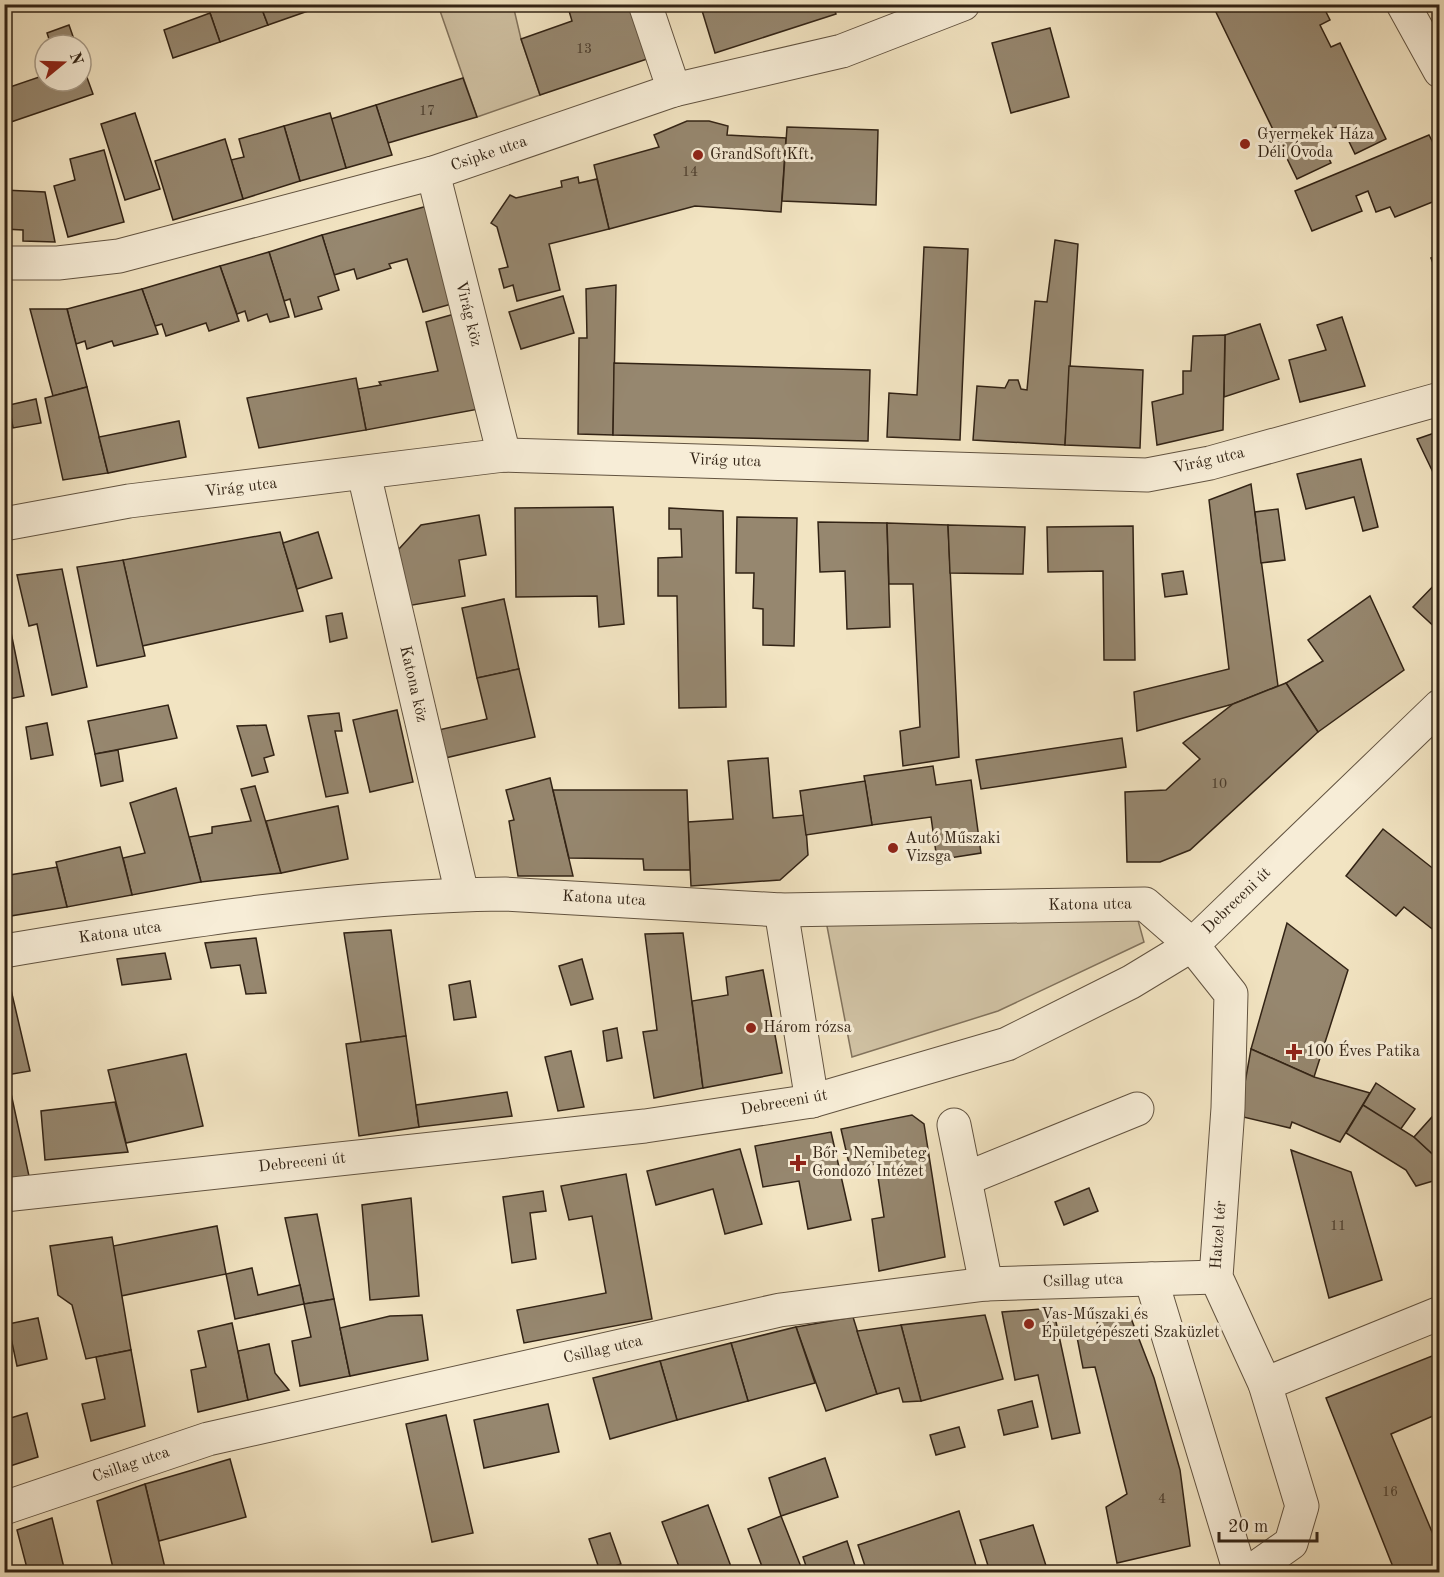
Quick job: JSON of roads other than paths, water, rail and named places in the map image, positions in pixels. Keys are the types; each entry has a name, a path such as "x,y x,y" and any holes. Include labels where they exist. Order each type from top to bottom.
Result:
{"street":[{"path":"645,4 674,90"},
{"name":"Csipke utca","path":"4,263 58,263 119,256 433,173 674,90 842,51 963,4"},
{"path":"1403,4 1440,71"},
{"name":"Virág köz","path":"433,173 504,455"},
{"name":"Virág utca","path":"4,524 129,501 364,474 504,455 1148,475 1210,463 1440,399"},
{"name":"Katona köz","path":"364,474 462,894"},
{"name":"Debreceni út","path":"4,1195 645,1126 812,1101 1007,1044 1131,982 1192,945 1440,706"},
{"name":"Katona utca","path":"4,951 341,902 462,894 505,894 781,909 1144,904 1192,945"},
{"path":"781,909 812,1101"},
{"name":"Hatzel tér","path":"1192,945 1231,994 1228,1108 1216,1277 1265,1384 1302,1506 1291,1543 1250,1572"},
{"path":"965,1179 1137,1109"},
{"path":"954,1125 986,1284"},
{"name":"Csillag utca","path":"4,1508 220,1437 780,1310 986,1284 1216,1277"},
{"path":"1150,1279 1240,1572"},
{"path":"1265,1384 1440,1313"}],"place":[{"name":"Gyermekek Háza Déli Óvoda","path":"1245,144"},
{"name":"GrandSoft Kft.","path":"698,155"},
{"name":"Autó Műszaki Vizsga","path":"893,848"},
{"name":"Három rózsa","path":"751,1028"},
{"name":"100 Éves Patika","path":"1294,1052"},
{"name":"Bőr - Nemibeteg Gondozó Intézet","path":"798,1163"},
{"name":"Vas-Műszaki és Épületgépészeti Szaküzlet","path":"1029,1324"}]}
